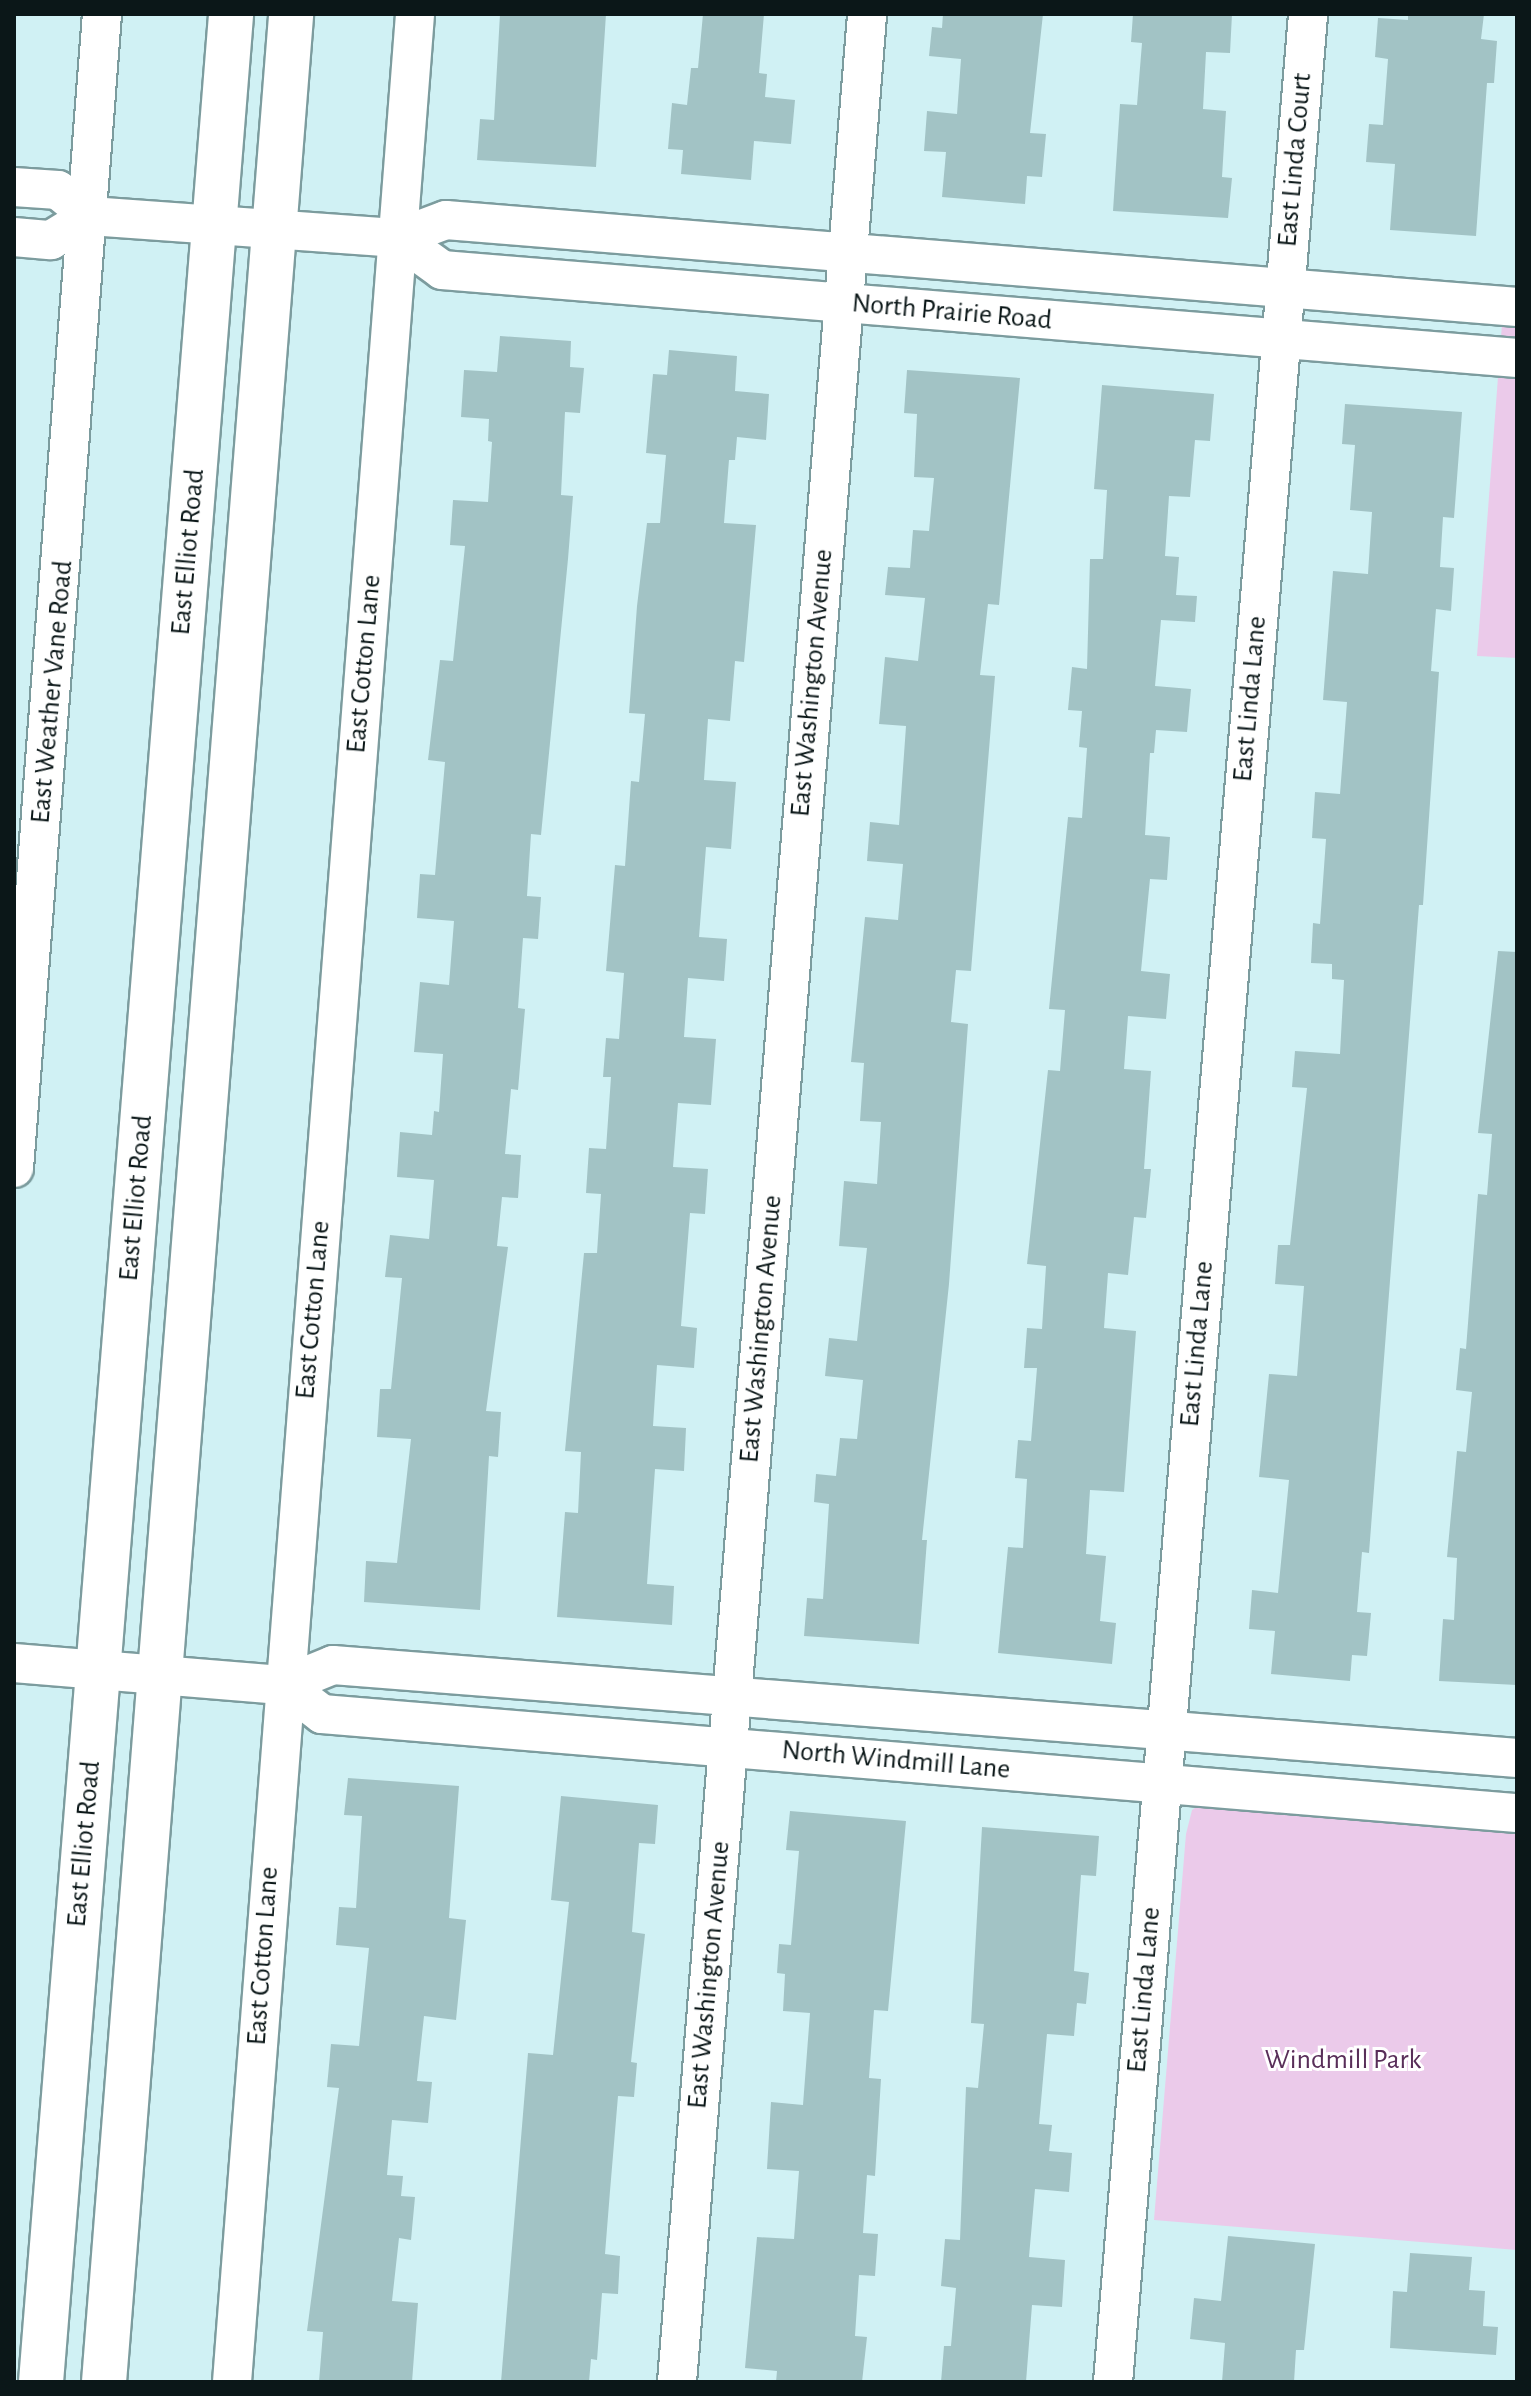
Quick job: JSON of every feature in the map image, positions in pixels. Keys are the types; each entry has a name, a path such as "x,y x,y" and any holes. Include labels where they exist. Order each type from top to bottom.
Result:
{"main road":[{"name":"East Elliot Road","path":"41,2382 130,1672 244,226 231,14"},
{"name":"East Elliot Road","path":"104,2382 130,1672 244,226 291,14"}],"street":[{"name":"East Weather Vane Road","path":"14,1168 90,216 102,14"},
{"name":"East Cotton Lane","path":"232,2382 415,14"},
{"name":"East Washington Avenue","path":"677,2382 867,14"},
{"name":"East Linda Court","path":"1282,311 1308,14"},
{"path":"14,187 58,190 90,216 51,240 14,237"},
{"name":"North Prairie Road","path":"90,216 398,238 446,220 844,278 1282,311 1517,358"},
{"name":"North Prairie Road","path":"398,238 442,270 844,278 1282,311 1517,307"},
{"name":"East Linda Lane","path":"1113,2382 1282,311"},
{"name":"North Windmill Lane","path":"14,1663 284,1685 333,1665 1517,1758"},
{"name":"North Windmill Lane","path":"284,1685 322,1714 1517,1813"}],"green space":[{"path":"1502,324 1517,325 1517,658 1477,656"},
{"name":"Windmill Park","path":"1206,1801 1517,1823 1517,2250 1154,2220 1186,1834 1192,1810"}],"building":[{"path":"500,14 606,14 596,167 477,160 480,119 494,120"},
{"path":"703,14 764,14 759,73 767,74 765,97 795,100 791,144 754,141 751,180 681,174 683,150 668,149 672,103 687,105 691,68 698,68"},
{"path":"943,14 1043,14 1030,133 1046,134 1042,177 1027,176 1025,204 942,197 946,152 924,151 927,111 957,114 961,59 929,56 932,27 942,28"},
{"path":"1133,14 1232,14 1230,53 1206,52 1203,109 1226,111 1222,177 1232,178 1228,218 1113,211 1120,104 1137,105 1142,43 1131,42"},
{"path":"1408,14 1484,14 1481,39 1497,41 1494,83 1487,83 1476,236 1390,230 1395,164 1366,162 1369,124 1383,125 1388,59 1375,57 1378,18 1408,20"},
{"path":"500,336 571,341 570,367 584,368 580,413 565,412 561,495 573,496 541,835 531,834 527,896 541,897 538,939 523,938 518,1008 525,1009 518,1090 511,1089 505,1154 521,1155 518,1198 502,1197 497,1246 508,1247 486,1411 501,1412 498,1457 489,1456 480,1610 364,1602 366,1561 397,1563 411,1439 377,1437 380,1389 391,1389 402,1278 385,1277 390,1235 429,1239 434,1180 397,1177 400,1132 432,1135 434,1111 439,1112 443,1054 414,1052 420,982 449,985 454,921 417,918 420,874 435,875 445,762 428,760 440,660 453,661 465,546 450,545 453,500 488,502 492,442 488,441 489,419 461,417 464,370 497,372"},
{"path":"669,350 737,356 735,391 769,394 766,440 737,437 735,460 729,460 724,523 756,525 744,662 735,661 730,721 708,719 704,780 736,782 731,849 706,847 699,937 727,939 724,981 688,978 684,1037 716,1039 711,1105 678,1103 673,1167 708,1169 705,1214 690,1213 681,1326 697,1328 694,1368 657,1365 653,1426 686,1428 684,1471 655,1469 647,1584 674,1586 672,1625 557,1617 565,1512 578,1513 581,1452 565,1451 584,1253 597,1253 601,1194 586,1193 589,1148 606,1149 611,1077 603,1077 606,1038 619,1039 624,973 606,971 615,865 625,866 631,781 639,782 645,714 629,713 637,606 647,523 660,523 666,455 646,453 653,374 667,375"},
{"path":"907,370 1020,378 999,605 988,604 980,675 995,676 971,971 956,970 951,1022 968,1024 949,1284 922,1540 927,1540 919,1644 804,1636 807,1598 823,1599 829,1504 814,1502 816,1474 836,1476 840,1438 857,1439 863,1380 825,1376 829,1338 857,1341 867,1248 839,1246 844,1181 877,1184 881,1122 860,1121 864,1063 851,1062 865,917 898,920 903,864 867,861 870,822 899,825 906,726 879,724 885,657 918,661 925,598 885,595 888,567 910,568 913,530 929,531 934,478 914,477 917,414 904,413"},
{"path":"1102,385 1214,394 1210,441 1195,440 1190,497 1169,496 1165,556 1179,557 1176,595 1197,596 1195,622 1161,620 1155,686 1191,689 1187,732 1156,730 1154,753 1150,753 1145,835 1170,837 1167,880 1150,879 1141,971 1170,974 1166,1019 1128,1016 1124,1069 1151,1071 1144,1169 1151,1169 1146,1218 1134,1217 1128,1275 1108,1273 1104,1328 1136,1331 1124,1492 1090,1490 1086,1554 1106,1556 1100,1621 1116,1623 1112,1664 998,1653 1008,1547 1023,1548 1027,1479 1015,1478 1018,1440 1031,1441 1037,1368 1024,1368 1027,1328 1042,1329 1046,1266 1027,1264 1048,1070 1060,1071 1065,1010 1049,1009 1068,817 1082,818 1087,748 1079,747 1082,711 1068,710 1072,667 1087,669 1090,559 1103,559 1107,490 1094,489"},
{"path":"1345,404 1462,412 1454,518 1443,517 1440,567 1454,568 1451,611 1436,609 1431,671 1439,672 1423,905 1419,905 1369,1553 1362,1552 1357,1612 1371,1613 1367,1656 1352,1655 1350,1681 1271,1674 1275,1631 1249,1629 1252,1590 1278,1593 1289,1480 1259,1477 1269,1374 1297,1376 1304,1286 1275,1284 1278,1245 1290,1245 1307,1088 1292,1087 1295,1051 1340,1054 1344,980 1332,979 1332,964 1311,963 1313,923 1320,924 1326,839 1312,838 1315,792 1340,794 1347,702 1323,700 1333,571 1368,574 1372,512 1350,510 1355,445 1342,444"},
{"path":"1498,951 1517,952 1517,1685 1439,1681 1443,1619 1454,1620 1457,1558 1447,1557 1457,1451 1466,1452 1472,1392 1456,1390 1460,1348 1466,1349 1478,1194 1487,1195 1492,1134 1478,1133"},
{"path":"348,1778 459,1786 449,1918 466,1920 456,2020 424,2016 417,2081 432,2082 428,2123 392,2120 387,2175 403,2176 401,2196 415,2197 411,2240 399,2238 392,2301 418,2303 412,2382 319,2382 323,2332 307,2331 339,2088 327,2087 331,2044 359,2046 369,1948 336,1945 339,1907 356,1908 362,1816 344,1815"},
{"path":"561,1796 658,1805 655,1844 639,1843 632,1932 645,1934 631,2062 637,2063 634,2097 618,2096 610,2191 605,2254 620,2256 618,2294 602,2293 597,2360 591,2359 589,2382 501,2382 528,2053 553,2055 569,1902 551,1900"},
{"path":"790,1811 906,1821 888,2011 874,2010 869,2078 881,2079 875,2176 867,2175 863,2233 878,2234 875,2276 859,2275 855,2336 867,2337 862,2382 776,2382 777,2371 745,2368 757,2237 794,2239 799,2171 767,2169 771,2102 803,2105 810,2013 783,2011 785,1974 777,1973 779,1944 791,1945 799,1851 786,1850"},
{"path":"982,1827 1099,1836 1096,1876 1081,1875 1074,1971 1089,1973 1086,2004 1077,2003 1074,2036 1047,2034 1039,2124 1052,2125 1049,2151 1072,2153 1069,2192 1035,2189 1029,2257 1065,2260 1062,2307 1032,2305 1026,2382 941,2382 944,2346 951,2346 956,2288 941,2286 945,2239 960,2240 966,2087 978,2088 984,2024 971,2023"},
{"path":"1228,2236 1315,2244 1304,2350 1296,2350 1294,2382 1222,2382 1225,2343 1190,2339 1194,2298 1221,2301"},
{"path":"1410,2253 1472,2257 1469,2290 1485,2291 1483,2326 1498,2327 1496,2355 1390,2348 1393,2291 1407,2292"}]}
